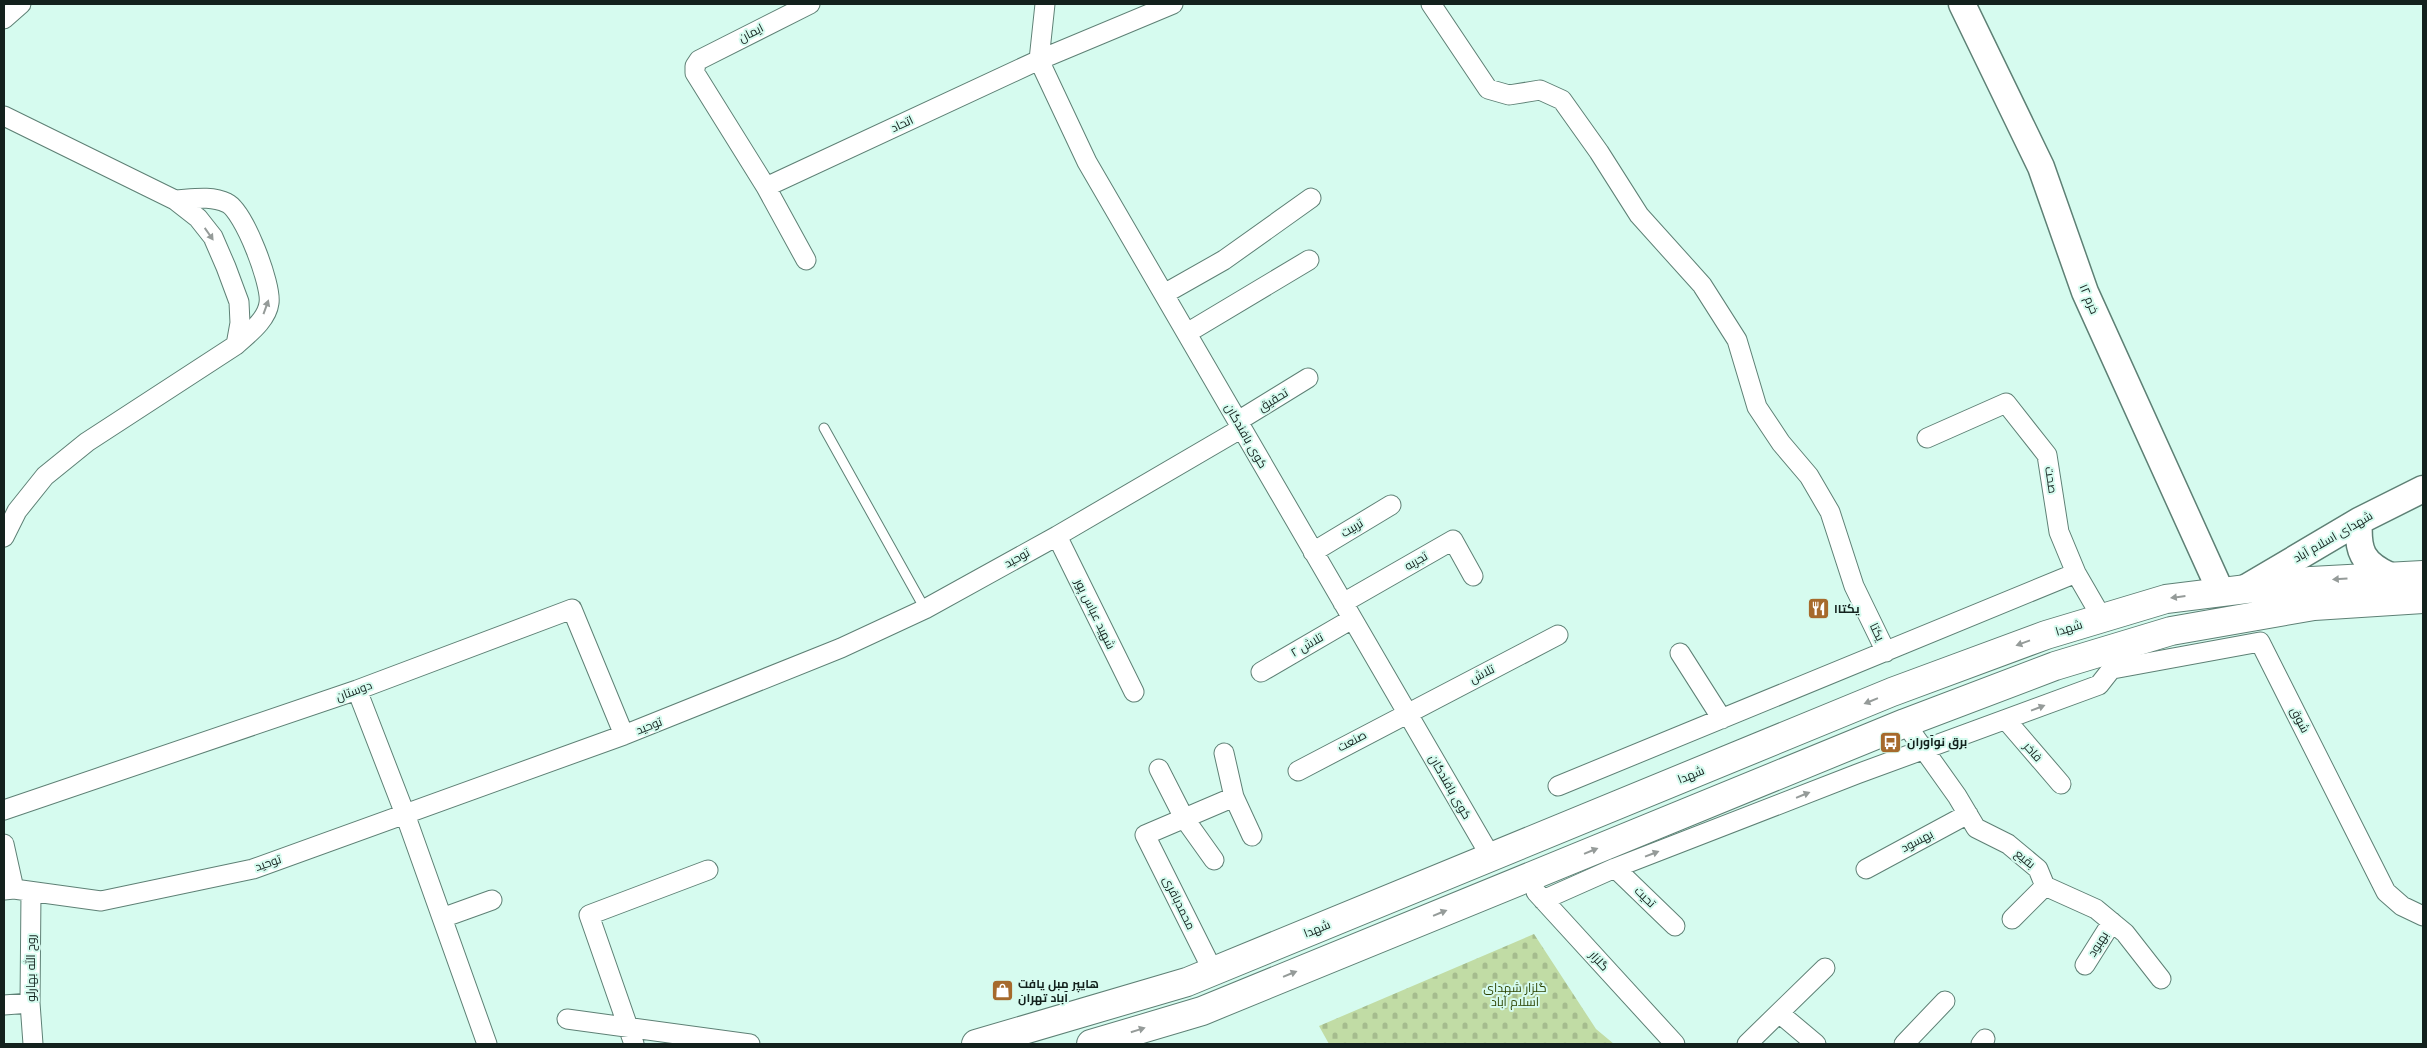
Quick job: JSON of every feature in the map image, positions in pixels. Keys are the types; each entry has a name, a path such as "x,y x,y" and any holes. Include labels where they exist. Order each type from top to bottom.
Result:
{"main road":[{"name":"شهدا","path":"1091,1044 1202,1011 1905,723 2055,666 2171,631 2312,594 2390,576 2423,575"},
{"name":"شهدا","path":"976,1044 1187,982 1892,692 2046,635 2166,599 2232,591 2423,599"}],"street":[{"path":"4,19 21,4"},
{"name":"ایمان","path":"766,188 695,73 695,66 699,60 810,4"},
{"path":"1039,60 1044,4"},
{"name":"اتحاد","path":"766,188 1039,60 1173,4"},
{"name":"یکتا","path":"1431,4 1488,89 1509,95 1540,90 1562,100 1599,152 1638,215 1702,285 1737,340 1757,407 1781,443 1809,476 1830,512 1854,586 1886,652"},
{"name":"خرم ۱۲","path":"1962,4 2041,167 2085,292 2232,591"},
{"name":"کوی بافندگان","path":"1039,60 1087,162 1491,857"},
{"path":"4,116 175,200 198,218 213,237 240,302 240,323 236,345"},
{"path":"766,188 806,260"},
{"path":"1164,294 1224,260 1311,198"},
{"path":"4,537 17,511 45,476 87,442 236,345 257,325 269,304 269,287 249,235 239,215 229,204 214,199 175,200"},
{"path":"1187,333 1309,260"},
{"name":"تحقیق","path":"1240,425 1308,378"},
{"name":"صحت","path":"1927,438 2006,403 2047,455 2059,532 2076,573 2102,618"},
{"name":"توحید","path":"16,890 101,901 253,869 624,736 841,648 925,610 1057,536 1240,425"},
{"name":"شهدای اسلام آباد","path":"2232,591 2359,521 2423,489"},
{"name":"تربیت","path":"1313,552 1391,505"},
{"path":"2359,521 2358,539 2364,559 2374,569 2390,576"},
{"name":"شهید عباس پور","path":"1057,536 1134,692"},
{"name":"تجربه","path":"1348,611 1453,540 1473,576"},
{"path":"1558,786 2076,573"},
{"name":"دوستان","path":"4,810 357,690 572,609 624,736"},
{"name":"تلاش ۲","path":"1261,672 1348,611"},
{"name":"تلاش","path":"1406,712 1558,635"},
{"name":"شوق","path":"2113,669 2260,642 2386,892 2402,906 2423,916"},
{"path":"1543,900 1615,868 1925,748 2099,685 2132,643"},
{"path":"1680,653 1722,719"},
{"path":"357,690 406,814 487,1044"},
{"name":"صنعت","path":"1298,770 1406,712"},
{"name":"فاخر","path":"2006,720 2061,784"},
{"name":"بقیع","path":"1905,723 1925,748 1976,828 2008,844 2038,869 2045,886"},
{"path":"1224,753 1234,797 1252,836"},
{"path":"1159,769 1184,818 1214,860"},
{"path":"1184,818 1234,797"},
{"name":"بهسود","path":"1866,869 1968,814"},
{"name":"محمدباقری","path":"1184,818 1145,835 1213,971"},
{"path":"4,844 16,890"},
{"name":"تحیت","path":"1615,868 1676,926"},
{"path":"634,1044 589,915 708,870"},
{"name":"گلزار","path":"1523,878 1675,1044"},
{"path":"2012,919 2045,886 2096,909 2125,933 2161,979"},
{"name":"روح الله بهارلو","path":"16,890 30,1003 32,1044"},
{"path":"442,918 492,900"},
{"name":"بهبود","path":"2085,966 2112,922"},
{"path":"1747,1044 1825,968"},
{"path":"1904,1044 1945,1001"},
{"path":"4,1005 30,1003"},
{"path":"1779,1013 1816,1044"},
{"path":"567,1019 750,1044"}],"lane":[{"path":"824,428 925,610"}],"green space":[{"name":"گلزار شهدای اسلام آباد","path":"1534,934 1596,1029 1614,1044 1329,1044 1319,1026"}],"place":[{"name":"یکتاا","path":"1818,609"},
{"name":"برق نوآوران","path":"1891,742"},
{"name":"هایپر مبل یافت آباد تهران","path":"1002,991"}]}
